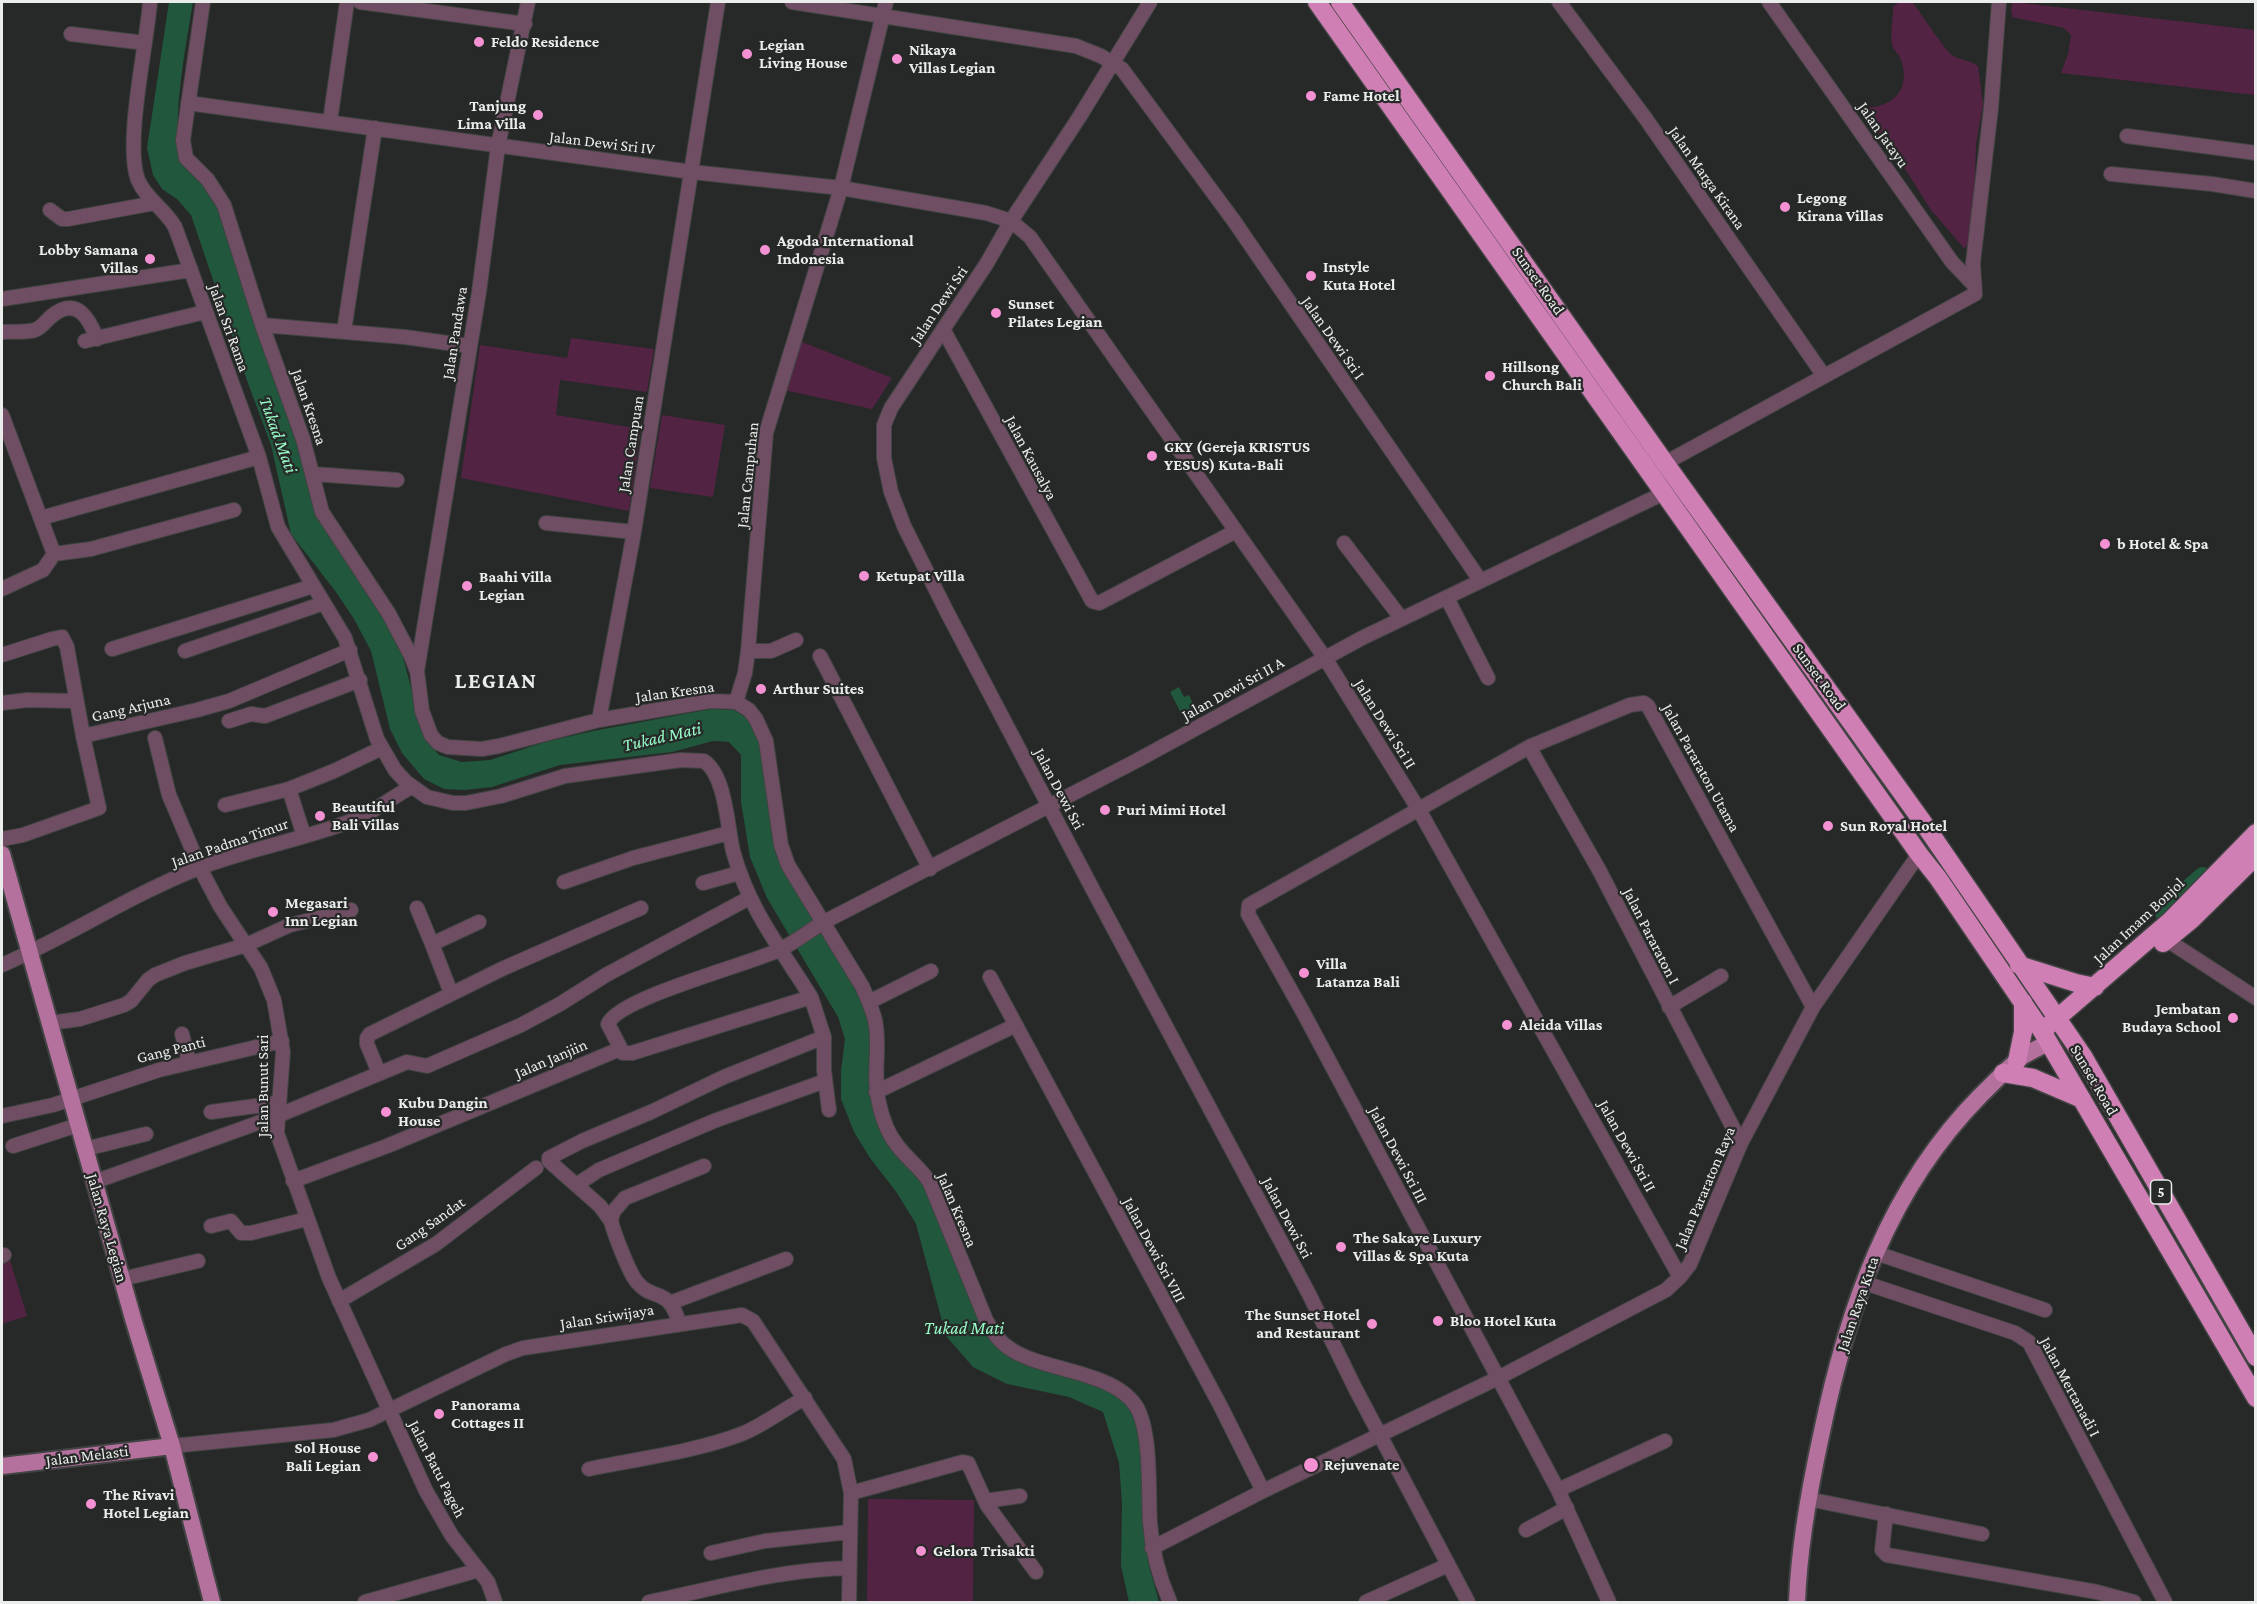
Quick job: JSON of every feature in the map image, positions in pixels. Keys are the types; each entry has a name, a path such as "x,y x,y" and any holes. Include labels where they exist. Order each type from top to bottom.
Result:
{"highway":[{"name":"Sunset Road","path":"1317,2 1938,878 2023,1002 2256,1398"},
{"name":"Sunset Road","path":"1340,2 1665,463 1922,821 2061,1023 2104,1090 2256,1357"},
{"name":"Jalan Imam Bonjol","path":"2061,1023 2095,987 2170,921 2256,833"},
{"name":"Jalan Imam Bonjol","path":"2045,1036 2191,921 2256,856"},
{"path":"2019,964 2095,987"},
{"path":"2023,1002 2023,1032 2015,1063 2033,1078 2082,1099"},
{"path":"2225,1345 2241,1334"}],"main road":[{"name":"Jalan Raya Legian","path":"2,854 4,875 30,953 122,1280 172,1446 212,1602"},
{"name":"Jalan Raya Kuta","path":"1797,1602 1808,1498 1840,1353 1876,1252 1897,1208 1930,1155 1970,1107 2015,1063 2031,1041 2045,1036"},
{"name":"Jalan Melasti","path":"2,1466 172,1446"}],"street":[{"name":"Jalan Sri Rama","path":"150,2 135,129 135,161 138,180 146,194 169,216 175,227 259,457 278,527 350,651 371,723 382,748 395,770 411,787"},
{"name":"Jalan Kresna","path":"203,2 183,140 186,158 208,180 224,205 262,325 303,439 319,501 329,524 390,614 417,671 418,691 426,726 438,743 462,749 499,746 599,720 710,701 736,702 749,710 766,741 782,845 791,873 862,986 869,1002 875,1021 876,1092 883,1118 895,1143 924,1174 930,1184 974,1294 996,1336 1009,1349 1028,1358 1068,1369 1102,1382 1124,1394 1136,1406 1146,1444 1152,1548 1161,1581 1170,1602"},
{"path":"330,121 347,2"},
{"path":"360,2 525,24"},
{"name":"Jalan Pandawa","path":"417,671 479,292 498,146 528,2"},
{"name":"Jalan Campuan","path":"599,720 633,532 718,2"},
{"name":"Jalan Dewi Sri I","path":"792,2 885,8 1076,46 1090,50 1122,69 1234,221 1480,580"},
{"name":"Jalan Dewi Sri","path":"1150,2 1111,62 1080,116 1011,221 987,263 898,396 887,417 883,442 886,474 897,508 922,565 1317,1311 1468,1602"},
{"name":"Jalan Marga Kirana","path":"1559,2 1646,119 1824,376"},
{"name":"Jalan Jatayu","path":"1769,2 1952,262 1974,285"},
{"path":"1665,463 1974,294 1973,262 1991,108 1999,2"},
{"name":"Jalan Campuhan","path":"736,702 745,674 748,651 765,436 841,188 885,8"},
{"path":"71,34 146,43"},
{"name":"Jalan Dewi Sri IV","path":"188,102 692,172 841,188 986,213 1011,221"},
{"path":"344,331 375,128"},
{"path":"2127,136 2256,153"},
{"path":"2111,174 2212,184 2256,191"},
{"path":"50,210 62,219 68,219 155,203"},
{"name":"Jalan Dewi Sri II","path":"1011,221 1030,237 1325,658 1419,810 1680,1277"},
{"path":"2,298 191,270"},
{"path":"2,332 33,330 42,327 53,315 63,310 74,309 84,313 90,321 91,340 205,312"},
{"path":"262,325 436,340 469,346"},
{"name":"Jalan Kausalya","path":"943,329 1092,601 1102,601 1236,531"},
{"path":"2,415 54,554"},
{"path":"41,518 259,457"},
{"path":"313,474 397,480"},
{"name":"Jalan Dewi Sri II A","path":"781,949 821,924 1050,807 1401,618 1664,493"},
{"path":"2,589 43,570 54,554 91,549 234,510"},
{"path":"546,523 633,532"},
{"path":"1344,543 1401,618"},
{"path":"112,649 314,586"},
{"path":"1447,598 1488,678"},
{"path":"185,651 324,603"},
{"path":"2,656 62,637 67,647 83,736"},
{"path":"748,651 771,651 796,639"},
{"name":"Gang Arjuna","path":"2,839 23,835 99,807 83,736 229,701 350,651"},
{"path":"820,656 930,869"},
{"path":"229,721 251,714 266,716 360,680"},
{"path":"2,703 33,700 76,701"},
{"name":"Jalan Pararaton Utama","path":"1419,810 1529,747 1636,703 1644,703 1648,706 1813,1007"},
{"name":"Jalan Bunut Sari","path":"155,738 169,795 200,868 220,906 269,985 282,1041 283,1063 277,1109 279,1142 339,1301 390,1410"},
{"name":"Jalan Pararaton I","path":"1529,747 1598,868 1741,1143"},
{"path":"225,805 289,789 382,748"},
{"path":"411,787 438,800 465,803 501,796 565,776 696,759 704,761 716,772 739,873 749,898 811,997 824,1037 825,1081 829,1110"},
{"name":"Jalan Padma Timur","path":"2,964 30,953 151,890 200,868 362,816 411,787"},
{"path":"289,789 304,836"},
{"name":"Jalan Dewi Sri III","path":"1419,810 1254,902 1247,910 1558,1490 1608,1599"},
{"path":"564,882 633,858 729,833"},
{"name":"Jalan Pararaton Raya","path":"1152,1548 1263,1491 1498,1378 1666,1290 1680,1277 1697,1250 1741,1143 1813,1007 1919,854"},
{"path":"703,883 739,873"},
{"path":"94,1182 277,1109 407,1062 427,1066 521,1025 606,975 749,898"},
{"path":"417,908 451,993"},
{"path":"380,1073 367,1044 367,1038 511,964 641,908"},
{"path":"49,1023 80,1019 124,1005 131,1001 155,975 185,963 246,945 290,925 351,910"},
{"path":"432,944 479,922"},
{"path":"2167,940 2256,998"},
{"path":"781,949 649,996 618,1012 608,1024 620,1049 623,1053 632,1053 811,997"},
{"path":"869,1002 931,971"},
{"path":"1669,1007 1721,976"},
{"name":"Jalan Dewi Sri VIII","path":"990,977 1225,1414 1263,1491"},
{"path":"876,1092 1016,1025"},
{"path":"182,1034 189,1062"},
{"path":"679,1323 675,1309 670,1303 659,1295 645,1290 636,1282 611,1221 600,1206 549,1161 549,1158 724,1077 824,1037"},
{"name":"Gang Panti","path":"2,1116 71,1099 134,1077 189,1062 282,1041"},
{"name":"Jalan Janjiin","path":"293,1181 387,1146 620,1049"},
{"path":"576,1185 599,1170 714,1121 825,1081"},
{"path":"211,1112 277,1109"},
{"path":"13,1146 78,1125"},
{"path":"86,1149 146,1134"},
{"path":"611,1221 614,1212 625,1198 704,1166"},
{"name":"Gang Sandat","path":"339,1301 436,1244 536,1168"},
{"path":"212,1226 231,1221 241,1233 251,1233 307,1219"},
{"path":"1876,1252 2044,1310"},
{"path":"670,1303 786,1259"},
{"path":"122,1280 198,1260"},
{"name":"Jalan Mertanadi I","path":"1865,1283 2015,1333 2029,1341 2161,1601"},
{"name":"Jalan Sriwijaya","path":"172,1446 333,1430 369,1420 523,1348 735,1314 749,1317 844,1459 851,1493 849,1602"},
{"path":"589,1469 708,1444 741,1434 756,1428 805,1398"},
{"name":"Jalan Batu Pageh","path":"390,1410 441,1518 488,1582 495,1602"},
{"path":"1558,1490 1665,1441"},
{"path":"851,1493 966,1462 970,1465 985,1501 1036,1572"},
{"path":"985,1501 1020,1496"},
{"path":"1808,1498 1982,1534"},
{"path":"1526,1530 1567,1508"},
{"path":"1886,1514 1882,1550 1887,1555 2097,1592 2134,1602"},
{"path":"711,1553 765,1542 850,1532"},
{"path":"1366,1602 1448,1565"},
{"path":"649,1602 776,1576 849,1568"},
{"path":"365,1602 478,1570"}],"shaded area":[{"path":"1912,2 1952,55 1978,66 1983,105 1976,144 1973,242 1964,248 1931,210 1891,147 1864,116 1866,108 1876,107 1892,100 1902,87 1904,70 1891,40 1893,10 1898,3"},
{"path":"2013,2 2255,30 2255,95 2061,73 2068,54 2071,35 2064,28 2012,17"},
{"path":"571,338 654,349 647,392 560,380 556,415 641,429 629,511 461,478 480,345 567,358"},
{"path":"800,341 892,378 872,409 784,390"},
{"path":"662,415 725,425 713,497 650,488"},
{"path":"8,1254 27,1316 2,1324 2,1256"},
{"name":"Gelora Trisakti","path":"868,1499 974,1500 973,1602 867,1602"}],"water":[{"name":"Tukad Mati","path":"169,2 193,2 178,108 179,149 183,164 216,196 297,428 316,505 359,573 400,646 424,737 439,755 462,762 490,760 545,742 711,709 734,710 750,720 764,742 776,844 796,892 865,1001 873,1023 880,1116 927,1185 995,1344 1117,1393 1140,1421 1148,1562 1159,1602 1129,1602 1121,1566 1122,1503 1119,1463 1103,1412 1069,1397 1007,1384 973,1367 946,1336 916,1224 854,1132 841,1099 841,1071 845,1039 838,1017 767,898 750,857 741,802 741,755 729,742 713,741 672,752 560,765 492,787 465,790 444,789 424,779 402,753 390,729 371,651 336,592 291,534 271,445 191,215 177,199 162,189 153,175 147,148"},
{"path":"1179,687 1184,697 1189,695 1193,704 1190,705 1193,711 1190,713 1193,716 1185,721 1170,692"}],"waterway":[{"path":"2164,911 2203,877"}],"place":[{"name":"Feldo Residence","path":"479,42"},
{"name":"Legian Living House","path":"747,54"},
{"name":"Nikaya Villas Legian","path":"897,59"},
{"name":"Fame Hotel","path":"1311,96"},
{"name":"Tanjung Lima Villa","path":"538,115"},
{"name":"Legong Kirana Villas","path":"1785,207"},
{"name":"Agoda International Indonesia","path":"765,250"},
{"name":"Lobby Samana Villas","path":"150,259"},
{"name":"Instyle Kuta Hotel","path":"1311,276"},
{"name":"Sunset Pilates Legian","path":"996,313"},
{"name":"Hillsong Church Bali","path":"1490,376"},
{"name":"GKY (Gereja KRISTUS YESUS) Kuta-Bali","path":"1152,456"},
{"name":"b Hotel & Spa","path":"2105,544"},
{"name":"Ketupat Villa","path":"864,576"},
{"name":"Baahi Villa Legian","path":"467,586"},
{"name":"Arthur Suites","path":"761,689"},
{"name":"Puri Mimi Hotel","path":"1105,810"},
{"name":"Beautiful Bali Villas","path":"320,816"},
{"name":"Sun Royal Hotel","path":"1828,826"},
{"name":"Megasari Inn Legian","path":"273,912"},
{"name":"Villa Latanza Bali","path":"1304,973"},
{"name":"Jembatan Budaya School","path":"2233,1018"},
{"name":"Aleida Villas","path":"1507,1025"},
{"name":"Kubu Dangin House","path":"386,1112"},
{"name":"The Sakaye Luxury Villas & Spa Kuta","path":"1341,1247"},
{"name":"Bloo Hotel Kuta","path":"1438,1321"},
{"name":"The Sunset Hotel and Restaurant","path":"1372,1324"},
{"name":"Panorama Cottages II","path":"439,1414"},
{"name":"Sol House Bali Legian","path":"373,1457"},
{"name":"Rejuvenate","path":"1311,1465"},
{"name":"The Rivavi Hotel Legian","path":"91,1504"},
{"name":"Gelora Trisakti","path":"921,1551"}],"district":[{"name":"LEGIAN","path":"496,681"}]}
